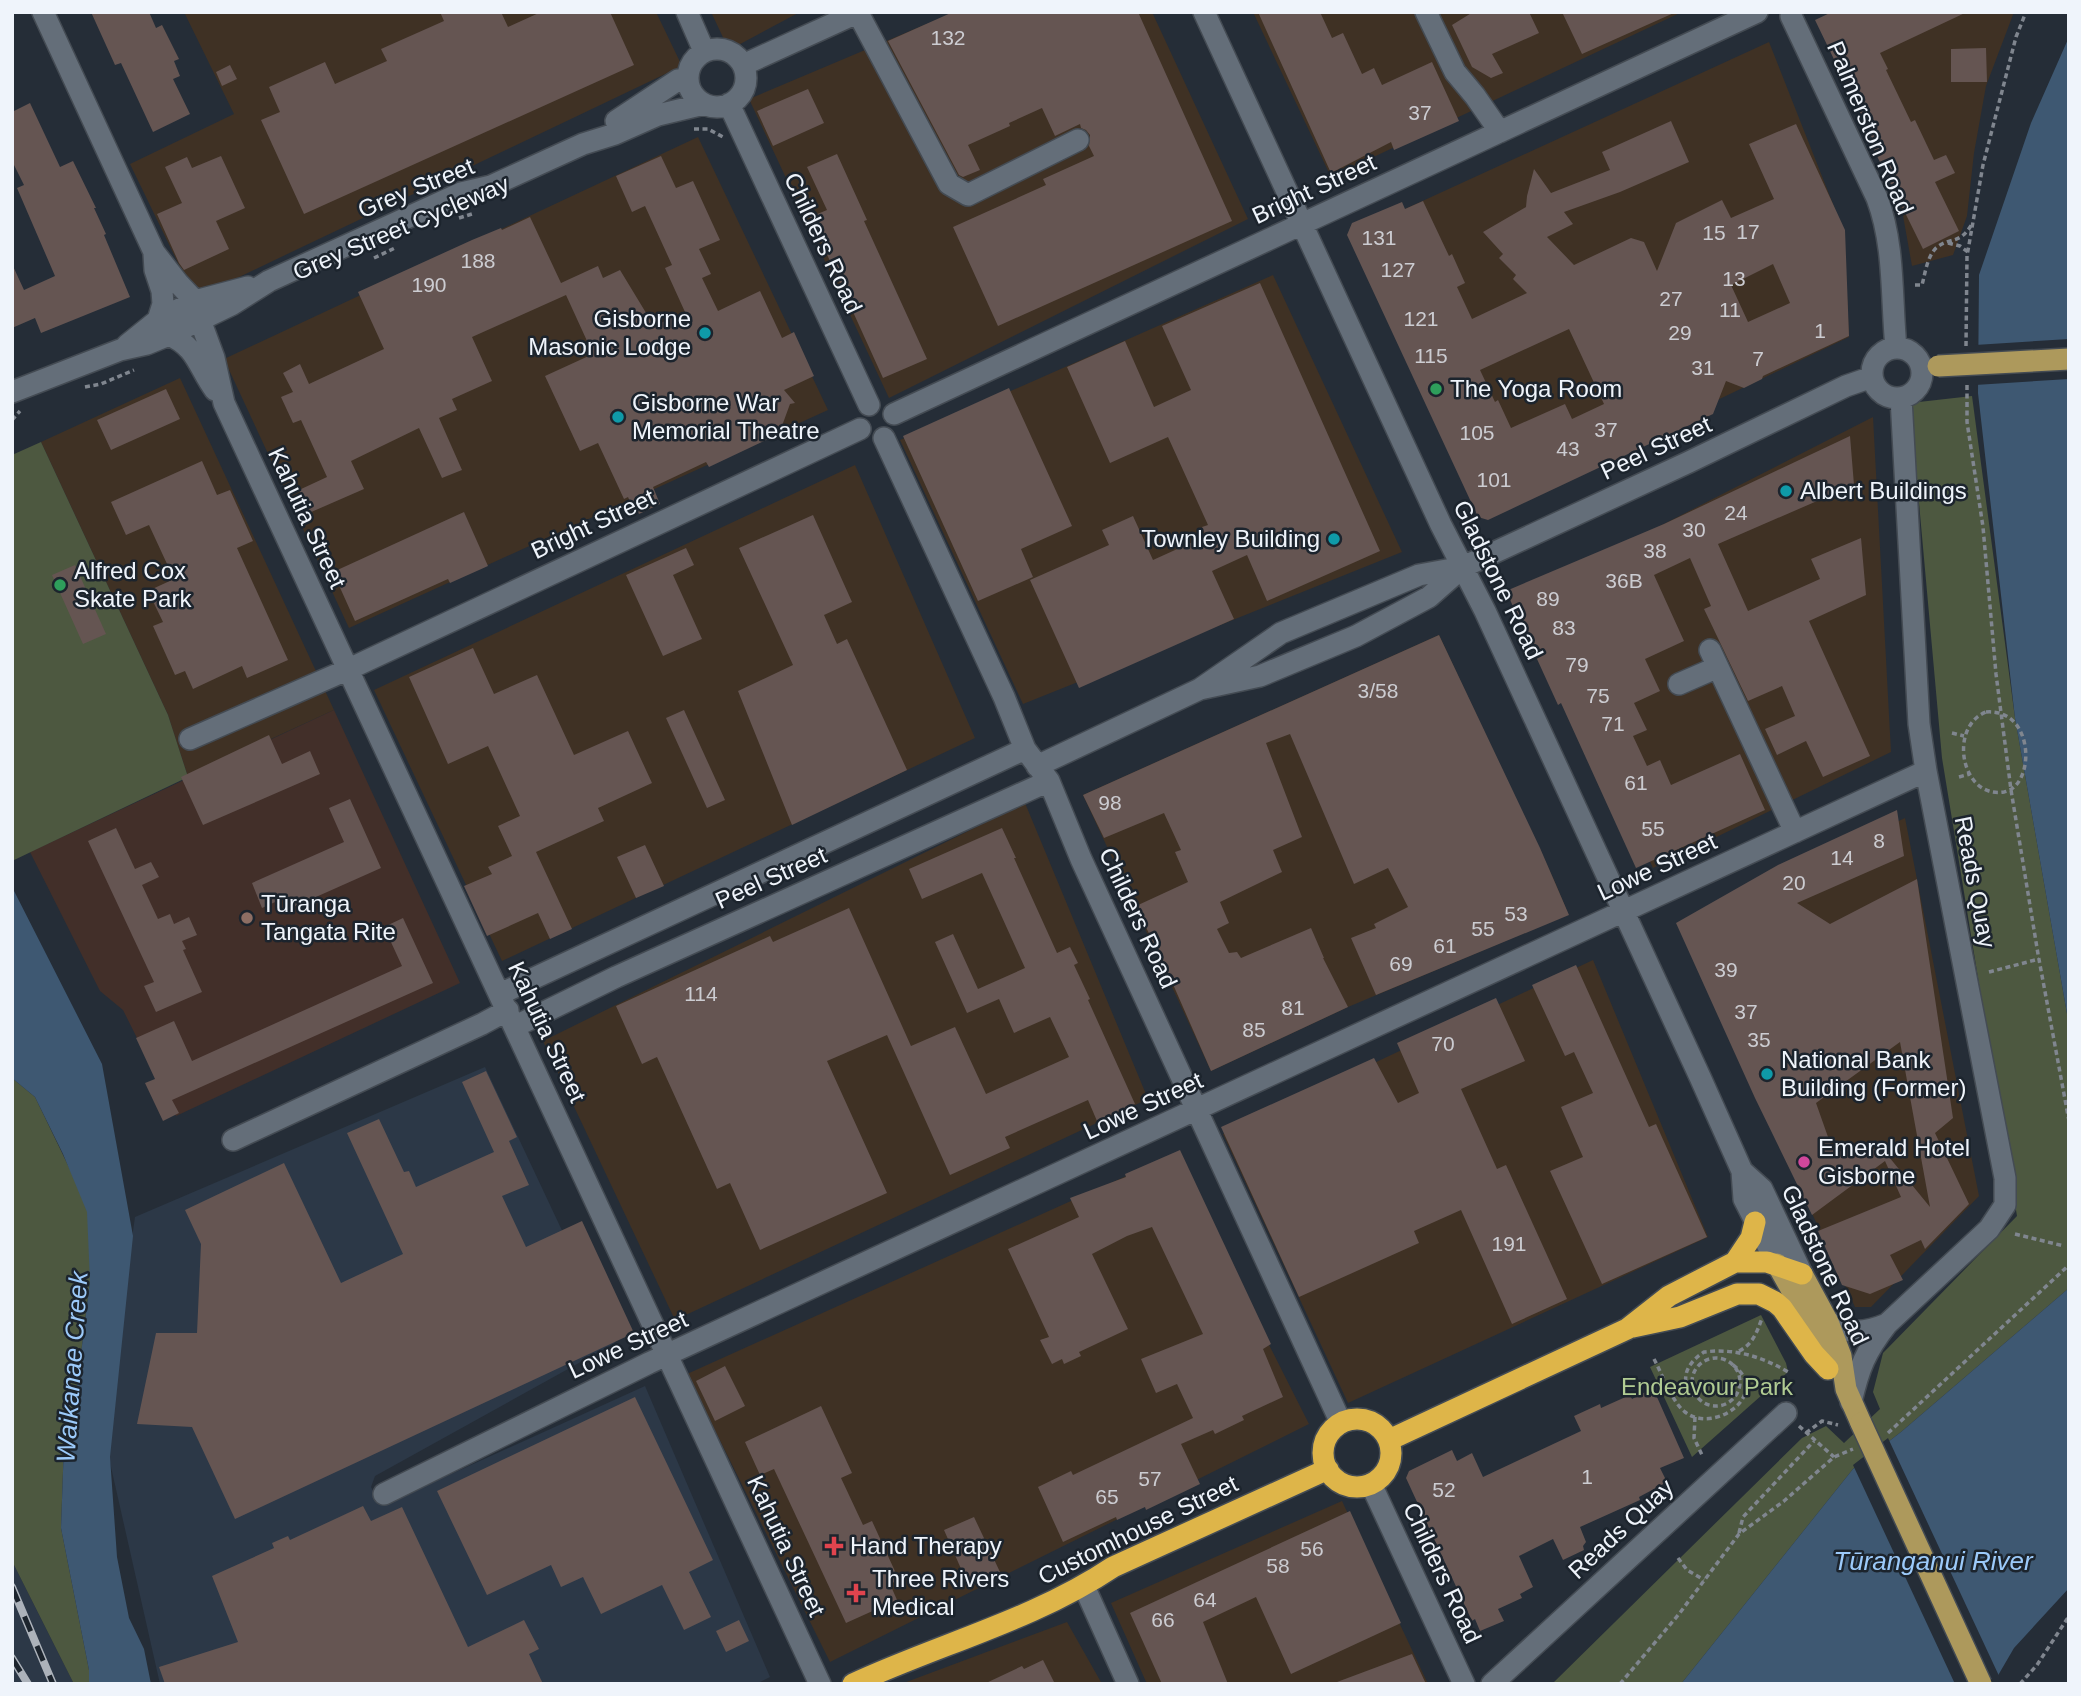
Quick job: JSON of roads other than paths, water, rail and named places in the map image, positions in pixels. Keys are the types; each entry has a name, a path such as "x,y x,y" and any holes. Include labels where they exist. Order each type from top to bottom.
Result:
{"highway":[{"path":"1735,1262 1751,1238 1755,1222"},
{"path":"1627,1329 1669,1296 1735,1262 1767,1262 1802,1273"},
{"path":"1389,1440 1627,1329 1680,1317 1737,1294 1759,1294 1775,1301 1828,1369"},
{"path":"1350,1420 1369,1421 1389,1440 1389,1466 1385,1473 1371,1484 1361,1487 1342,1483 1328,1469 1325,1443 1328,1435 1341,1423 1350,1420"},
{"name":"Customhouse Street","path":"853,1684 1084,1586 1113,1567 1328,1469"}],"main road":[{"path":"1930,367 2069,359"},
{"name":"Gladstone Road","path":"1777,1264 1828,1369 1849,1396"},
{"name":"Gladstone Road","path":"1802,1273 1828,1322 1841,1356 1849,1396"},
{"path":"1849,1396 1981,1684"}],"street":[{"name":"Kahutia Street","path":"43,12 154,252 197,310 214,358 224,402 820,1684"},
{"path":"687,12 704,51"},
{"name":"Gladstone Road","path":"1204,12 1441,525 1500,642 1742,1171 1744,1199 1777,1264"},
{"path":"1426,12 1455,72 1500,132"},
{"name":"Bright Street","path":"894,414 1757,12"},
{"path":"743,65 859,13 949,184 968,195 1078,140"},
{"name":"Palmerston Road","path":"1787,14 1886,221 1896,348"},
{"path":"704,51 727,51 743,65 745,83 738,97 729,104 721,107 704,104 694,94 688,79 692,64 704,51"},
{"name":"Grey Street","path":"583,144 678,80 688,79"},
{"name":"Grey Street","path":"12,393 120,350 197,310 269,281 461,193 491,186 583,144 667,112 704,104"},
{"name":"Childers Road","path":"729,104 869,405"},
{"name":"Kahutia Street","path":"154,252 155,270 162,291 164,327 194,353 204,376 224,402"},
{"path":"1896,348 1910,351 1930,367 1915,391 1901,398 1885,396 1874,384 1872,377 1875,360 1888,349 1896,348"},
{"name":"Peel Street","path":"233,1140 1200,689 1281,633 1419,575 1463,567 1846,386 1872,377"},
{"name":"Reads Quay","path":"1849,1396 1868,1350 1887,1324 1989,1229 2005,1205 2006,1192 1919,724 1901,398"},
{"path":"883,404 894,414 894,428 884,438 870,439 860,429 860,415 863,408 869,405 883,404"},
{"name":"Bright Street","path":"190,739 349,668 860,429"},
{"name":"Childers Road","path":"884,438 1341,1423"},
{"name":"Peel Street","path":"1200,689 1260,676 1356,636 1429,597 1463,567"},
{"path":"1679,684 1714,659 1796,832"},
{"name":"Peel Street","path":"508,1010 616,977 1037,766"},
{"name":"Lowe Street","path":"384,1494 668,1354 1926,771"},
{"name":"Gladstone Road","path":"1742,1171 1762,1189 1802,1273"},
{"path":"1828,1322 1838,1328 1860,1332 1887,1324"},
{"name":"Reads Quay","path":"1492,1684 1786,1413"},
{"name":"Childers Road","path":"1371,1484 1464,1684"},
{"path":"1084,1586 1128,1684"}],"water":[{"path":"2069,37 2069,1025 2015,718 1978,393 1979,275 2031,123"},
{"name":"Waikanae Creek","path":"12,887 102,1064 133,1236 110,1457 117,1557 129,1618 144,1649 151,1684 89,1684 89,1670 61,1528 64,1443 75,1402 90,1281 87,1212 35,1097 12,1078"},
{"name":"Tūranganui River","path":"2069,1288 2069,1588 2014,1648 1993,1684 1681,1684 1853,1469 1901,1432"}],"railway":[{"path":"12,1587 53,1684"},
{"path":"12,1658 28,1684"}],"place":[{"name":"Gisborne Masonic Lodge","path":"705,333"},
{"name":"The Yoga Room","path":"1436,389"},
{"name":"Gisborne War Memorial Theatre","path":"618,417"},
{"name":"Albert Buildings","path":"1786,491"},
{"name":"Townley Building","path":"1334,539"},
{"name":"Alfred Cox Skate Park","path":"60,585"},
{"name":"Tūranga Tangata Rite","path":"247,918"},
{"name":"National Bank Building (Former)","path":"1767,1074"},
{"name":"Emerald Hotel Gisborne","path":"1804,1162"},
{"name":"Hand Therapy","path":"834,1546"},
{"name":"Three Rivers Medical","path":"856,1593"}],"park label":[{"name":"Endeavour Park","path":"1707,1387"}]}
